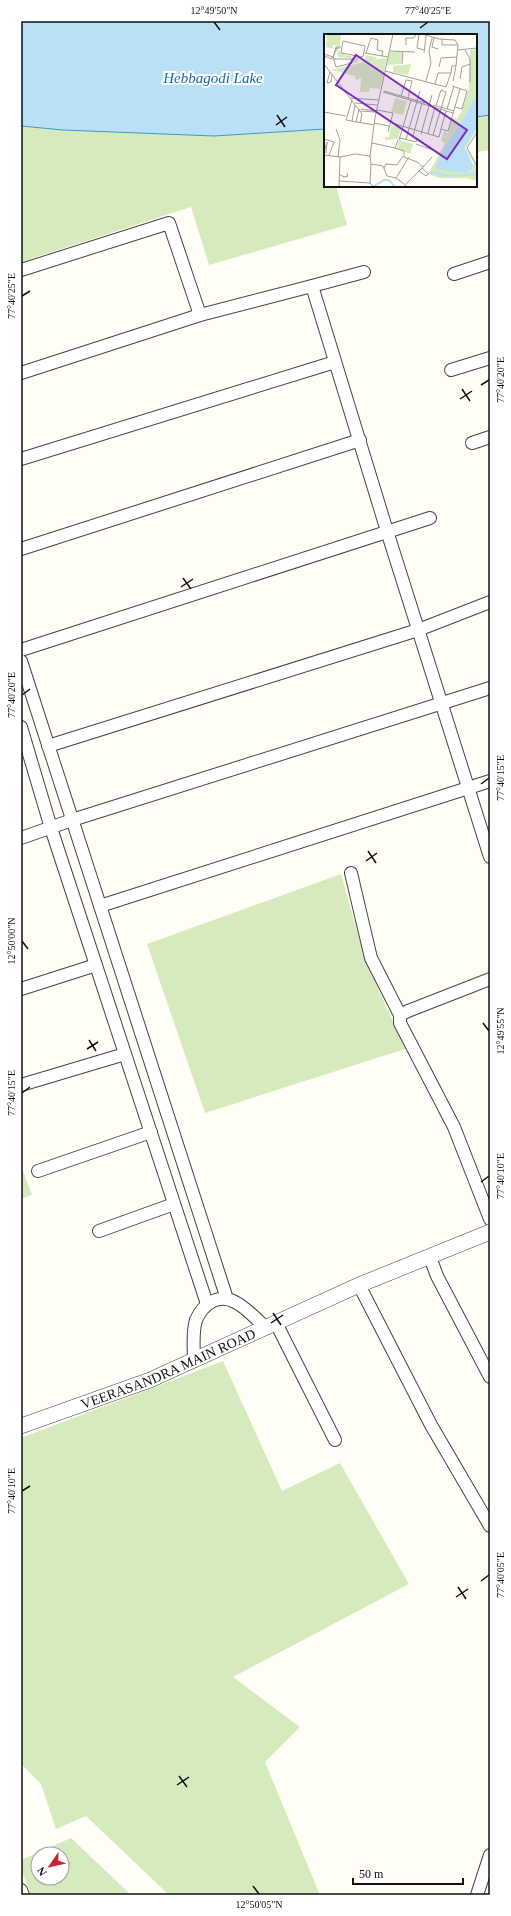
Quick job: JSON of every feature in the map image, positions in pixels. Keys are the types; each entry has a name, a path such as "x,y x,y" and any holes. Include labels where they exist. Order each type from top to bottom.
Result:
{"street":[{"path":"21,270 169,223 200,315"},
{"path":"454,274 490,262"},
{"path":"21,373 200,315 364,272"},
{"path":"312,286 387,531 490,857"},
{"path":"451,370 490,358"},
{"path":"21,459 335,362"},
{"path":"472,443 490,437"},
{"path":"21,549 360,440"},
{"path":"21,650 430,518"},
{"path":"48,746 418,630 490,602"},
{"path":"21,661 227,1299"},
{"path":"21,838 72,820 490,688"},
{"path":"21,727 24,745 207,1304"},
{"path":"100,906 490,781"},
{"path":"351,873 371,958 400,1015 400,1023 454,1127 490,1219"},
{"path":"21,989 96,964"},
{"path":"400,1015 408,1010 490,979"},
{"path":"21,1085 125,1054"},
{"path":"38,1170 151,1132"},
{"path":"99,1231 174,1204"},
{"path":"178,1216 198,1210"},
{"name":"VEERASANDRA MAIN ROAD","path":"21,1426 150,1380 359,1285 490,1232"},
{"path":"430,1257 437,1276 490,1377"},
{"path":"359,1285 431,1425 490,1526"},
{"path":"194,1361 196,1321 207,1304 220,1298 227,1299 271,1326 335,1440"},
{"path":"478,1895 490,1855"},
{"path":"21,1890 23,1895"}],"green space":[{"path":"490,115 490,150 477,152 477,117"},
{"path":"21,126 63,130 214,136 324,129 324,187 336,187 347,225 209,265 191,207 21,262"},
{"path":"341,874 365,959 405,1049 205,1113 147,944"},
{"path":"21,1166 32,1195 21,1199"},
{"path":"223,1361 282,1491 340,1463 409,1584 233,1677 300,1727 265,1762 320,1895 169,1895 86,1816 56,1829 41,1784 23,1766 21,1767 21,1438"},
{"path":"71,1838 129,1893 127,1895 31,1895 21,1869 21,1860 30,1856 30,1886 70,1886 70,1846 53,1846"}],"water":[{"name":"Hebbagodi Lake","path":"21,21 490,21 490,115 477,117 477,34 324,34 324,129 214,136 63,130 21,126"}]}
